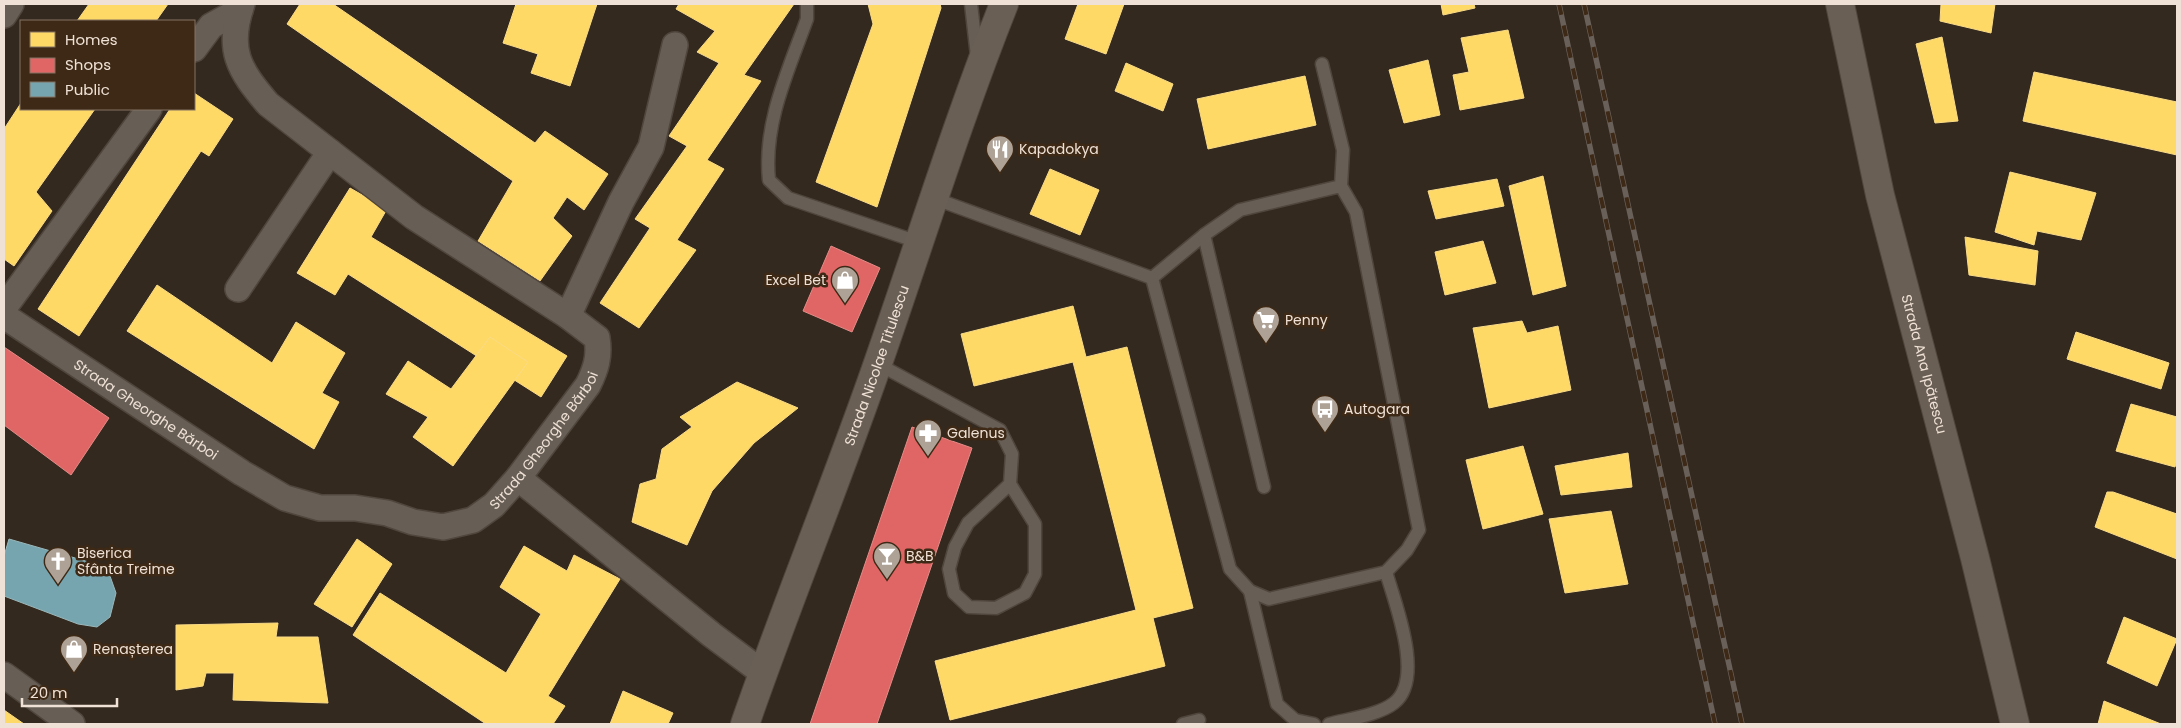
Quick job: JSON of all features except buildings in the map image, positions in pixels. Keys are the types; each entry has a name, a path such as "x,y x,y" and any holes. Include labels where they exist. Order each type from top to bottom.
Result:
{"main road":[{"name":"Strada Nicolae Titulescu","path":"745,724 878,364 978,69 1004,4"},
{"name":"Strada Ana Ipătescu","path":"1840,4 1880,195 2015,724"}],"street":[{"path":"4,15 11,4"},
{"path":"195,48 211,26 241,7"},
{"name":"Strada Gheorghe Bărboi","path":"4,316 242,473 285,498 320,508 355,508 387,513 413,522 443,527 473,520 494,505 518,478 588,385 596,370 599,350 597,338 568,316 414,217 268,104 250,82 237,60 236,37 241,7"},
{"path":"568,316 621,202 651,147 675,45"},
{"path":"4,308 148,110"},
{"path":"238,289 330,152"},
{"path":"518,478 712,635 763,672"},
{"path":"4,675 72,724"}],"lane":[{"path":"807,4 806,19 770,123 766,158 768,180 788,198 918,242"},
{"path":"971,4 978,69"},
{"path":"1152,278 1230,569 1250,591 1269,599 1386,572 1407,550 1419,530 1356,212 1341,186 1343,150 1322,64"},
{"path":"1152,278 1204,235 1240,210 1341,186"},
{"path":"933,198 1152,278"},
{"path":"1204,235 1264,487"},
{"path":"878,364 1000,430 1012,454 1010,484 1035,524 1035,574 1025,593 996,608 969,607 954,593 949,569 955,547 968,523 1010,484"},
{"path":"1329,724 1371,714 1395,703 1407,684 1409,660 1403,631 1386,572"},
{"path":"1250,591 1277,704 1295,720 1314,724"},
{"path":"1183,724 1199,720"}],"railway":[{"path":"1559,4 1715,724"},
{"path":"1584,4 1742,724"}],"place":[{"name":"Kapadokya","path":"1000,173"},
{"name":"Excel Bet","path":"845,304"},
{"name":"Penny","path":"1266,344"},
{"name":"Autogara","path":"1325,433"},
{"name":"Galenus","path":"928,457"},
{"name":"B&B","path":"887,580"},
{"name":"Biserica Sfânta Treime","path":"58,585"},
{"name":"Renașterea","path":"74,673"}]}
